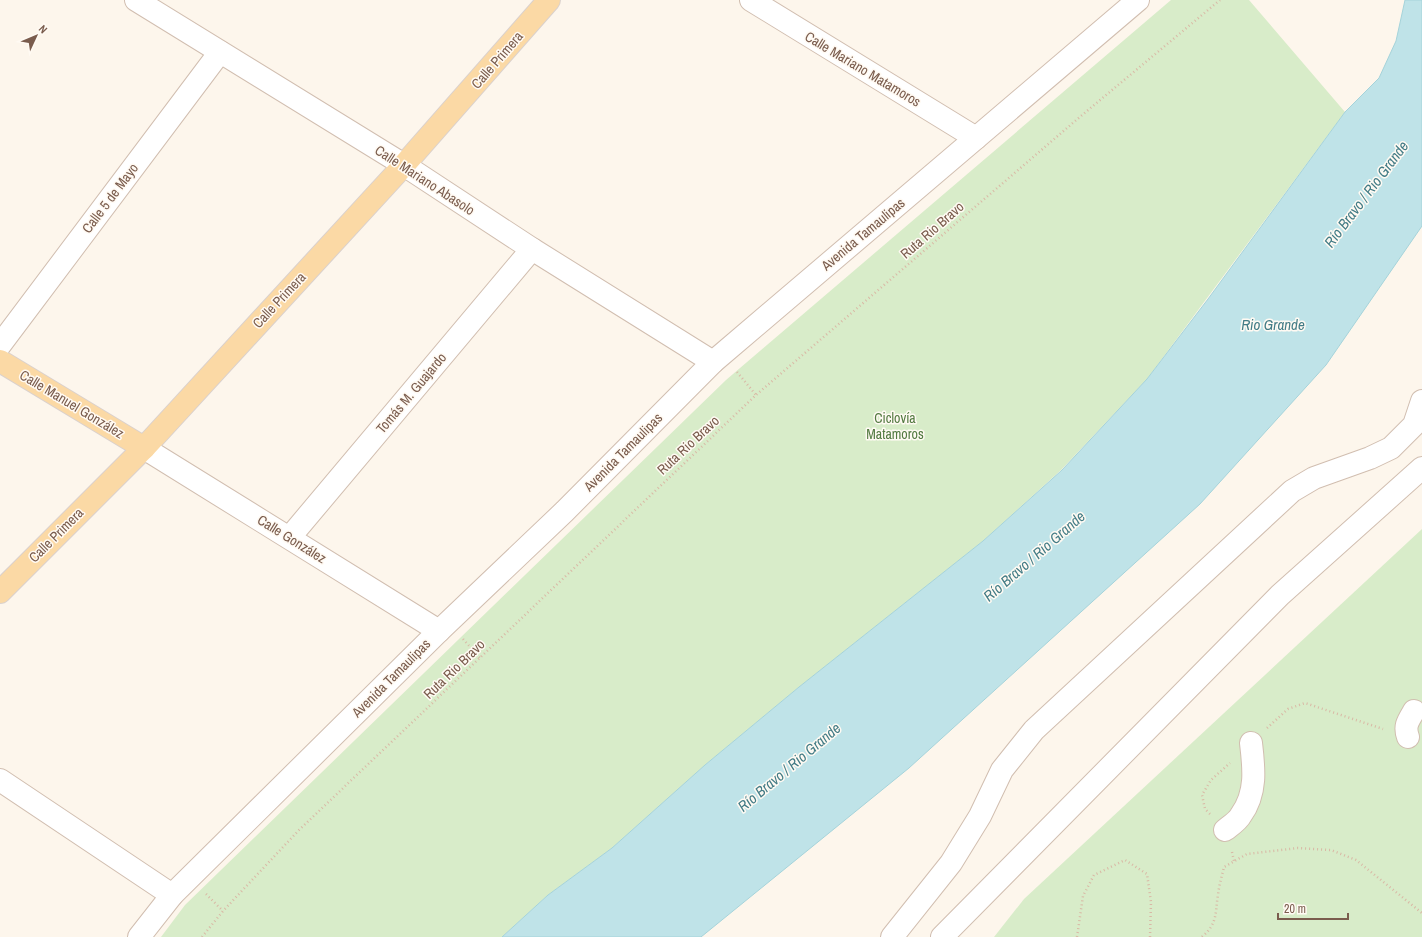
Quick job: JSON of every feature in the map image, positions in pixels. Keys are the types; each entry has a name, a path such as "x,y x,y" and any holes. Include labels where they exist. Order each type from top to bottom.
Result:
{"main road":[{"name":"Calle Primera","path":"0,592 144,448 404,165 550,0"},
{"name":"Calle Manuel González","path":"0,361 144,448"}],"street":[{"name":"Calle Mariano Abasolo","path":"136,0 404,165 532,249 718,358"},
{"name":"Calle Mariano Matamoros","path":"751,0 976,138"},
{"name":"Avenida Tamaulipas","path":"139,937 172,895 439,631 565,511 718,358 1138,0"},
{"name":"Calle 5 de Mayo","path":"0,345 220,52"},
{"name":"Tomás M. Guajardo","path":"290,538 532,249"},
{"path":"892,937 951,863 980,816 1002,770 1034,730 1292,491 1314,478 1370,458 1391,448 1414,425 1422,401"},
{"name":"Calle González","path":"144,448 439,631"},
{"path":"942,937 1280,595 1422,468"},
{"path":"1408,738 1406,730 1407,722 1414,711"},
{"path":"1225,830 1241,816 1251,797 1254,773 1252,743"},
{"path":"0,780 172,895"}],"path":[{"name":"Ruta Rio Bravo","path":"202,937 223,910 299,830 756,395 1081,116 1220,0"},
{"path":"718,358 756,395"},
{"path":"1234,861 1225,830 1205,810 1202,795 1211,780 1288,709 1306,703 1408,738"},
{"path":"1202,937 1207,932 1217,915 1218,895 1224,867 1247,854 1298,848 1331,850 1356,860 1422,913"},
{"path":"1077,937 1084,896 1094,875 1125,860 1147,874 1151,902 1150,937"}],"green space":[{"name":"Ciclovía Matamoros","path":"1171,0 1249,0 1345,112 1147,379 1061,470 983,541 799,687 705,765 612,848 548,895 502,937 161,937 185,905 726,380"},
{"path":"1422,529 1422,937 994,937 1024,899"}],"water":[{"name":"Rio Grande","path":"1405,0 1422,0 1422,226 1326,365 1200,504 909,768 701,937 502,937 548,895 612,848 705,765 799,687 983,541 1062,470 1147,379 1208,299 1345,112 1379,78 1396,41"}],"water label":[{"name":"Río Bravo / Rio Grande","path":"1366,194"},
{"name":"Río Bravo / Rio Grande","path":"1034,556"},
{"name":"Río Bravo / Rio Grande","path":"789,767"}]}
